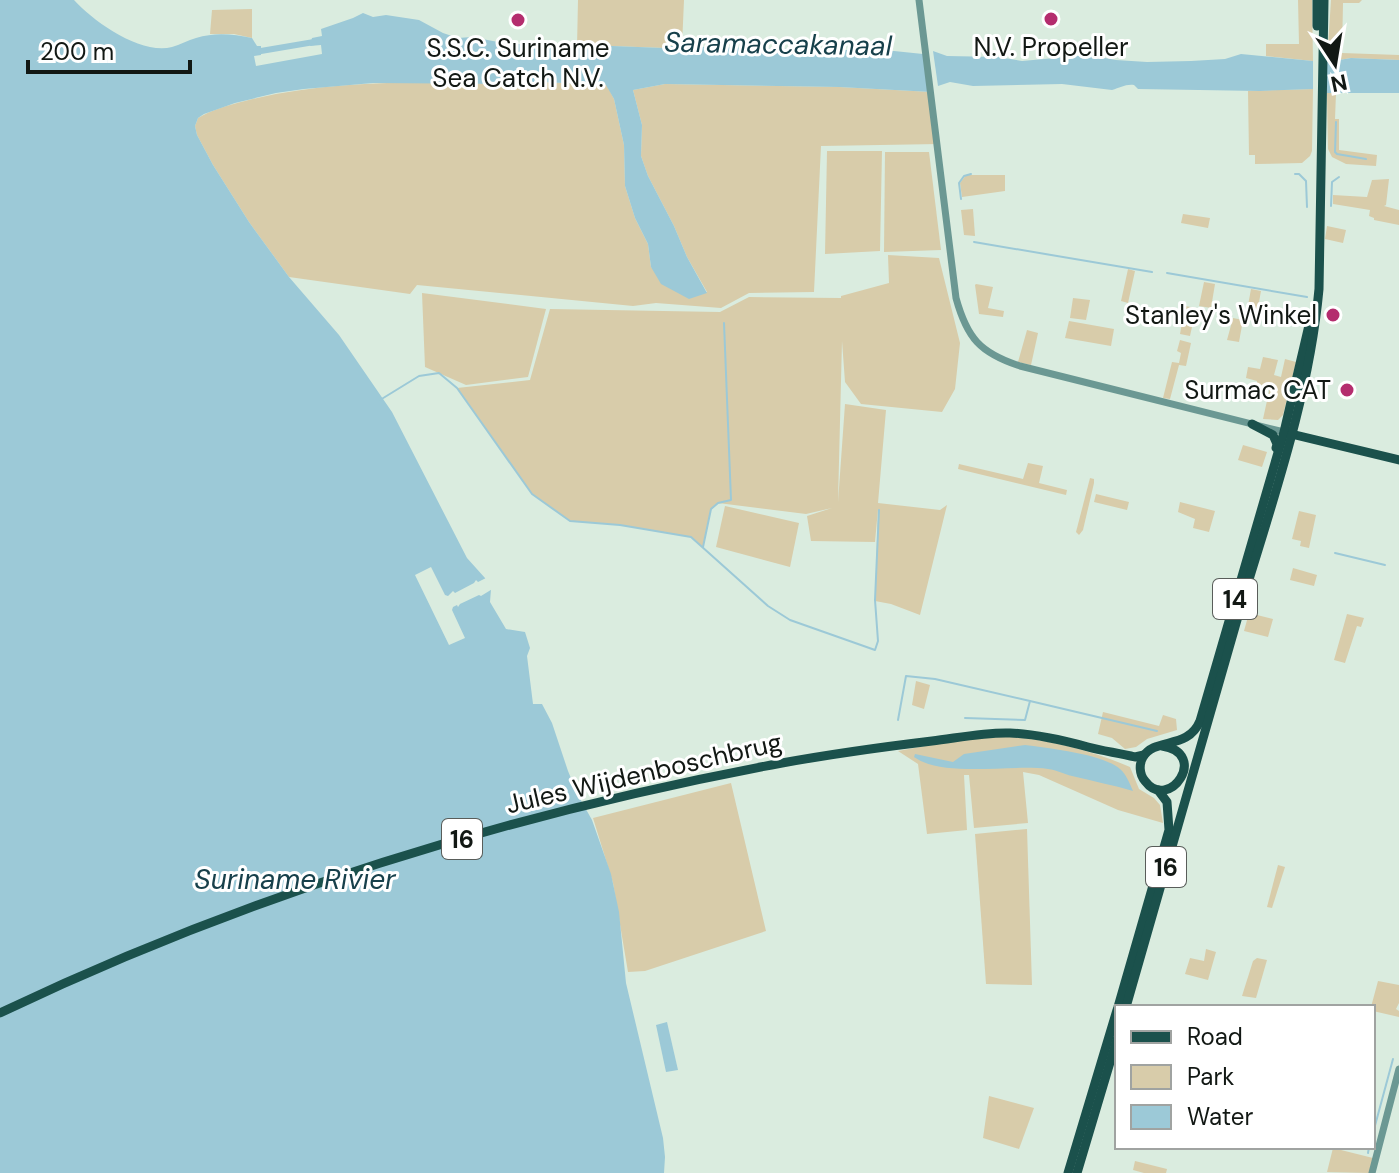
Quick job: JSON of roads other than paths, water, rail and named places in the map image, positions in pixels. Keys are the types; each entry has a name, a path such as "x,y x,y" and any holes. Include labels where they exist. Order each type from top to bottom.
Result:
{"main road":[{"name":"14","path":"1183,776 1206,727 1313,342 1319,289 1320,46 1317,0"},
{"name":"14","path":"1320,46 1324,0"},
{"path":"1252,424 1276,439 1272,475"},
{"name":"14","path":"1162,746 1193,733 1200,721 1272,475 1288,433"},
{"path":"1288,433 1399,460"},
{"name":"16","path":"1127,1005 1206,727"},
{"name":"Jules Wijdenboschbrug","path":"0,1013 160,942 363,869 586,806 694,781 828,755 1005,733 1057,738 1135,757 1144,755"},
{"path":"1140,768 1144,755 1152,748 1162,746 1175,750 1183,760 1174,839"},
{"name":"Jules Wijdenboschbrug","path":"1088,747 1140,768"},
{"name":"16","path":"1118,1005 1169,830 1167,802 1158,790 1144,780 1140,768"},
{"path":"1158,790 1172,787 1183,776"},
{"name":"16","path":"1068,1173 1115,1015"},
{"path":"1077,1173 1115,1046"}],"street":[{"path":"919,0 956,298 967,330 986,352 1020,366 1288,433"},
{"path":"1372,1173 1399,1069"}],"water":[{"name":"Suriname Rivier","path":"0,0 74,0 106,27 146,46 172,47 210,35 252,38 257,46 261,46 261,55 254,56 256,66 322,54 321,45 310,46 312,38 322,36 321,29 363,13 373,17 386,15 419,20 458,38 565,48 587,45 664,46 923,54 932,92 665,84 633,90 642,125 641,156 648,176 707,293 689,299 661,284 651,267 648,244 635,218 625,186 624,145 614,99 606,85 542,82 373,83 304,89 235,103 204,114 195,126 213,165 249,222 289,277 339,335 392,412 467,558 491,589 490,602 506,629 525,632 530,648 527,656 533,704 542,704 552,723 568,771 592,820 611,874 619,912 626,983 663,1138 664,1173 0,1173"},
{"path":"933,51 947,56 1022,61 1088,55 1147,62 1191,61 1225,59 1241,54 1313,61 1313,89 1138,89 1131,85 1112,90 1062,84 973,86 950,82 938,86"},
{"path":"1351,58 1399,60 1399,93 1327,93 1327,62"},
{"path":"1025,745 1101,759 1120,769 1133,791 1051,770 959,769 927,763 914,757 915,754 953,762 964,754"},
{"path":"667,1022 678,1070 666,1072 656,1025"}],"waterway":[{"path":"255,52 314,42"},
{"path":"1336,122 1335,152 1366,159"},
{"path":"961,199 959,183 964,176 971,174"},
{"path":"1295,174 1306,181 1307,207"},
{"path":"1331,206 1332,182 1339,177"},
{"path":"974,242 1152,272"},
{"path":"1167,273 1307,297"},
{"path":"703,547 711,509 718,503 731,500 724,323"},
{"path":"380,400 419,376 439,373 457,388 532,494 570,521 620,525 691,537 768,606 790,620 875,650 878,641 875,600"},
{"path":"875,600 879,510"},
{"path":"1335,553 1385,565"},
{"path":"898,720 906,676 935,679 1030,701 1025,720 965,718"},
{"path":"1030,701 1157,731"},
{"path":"1375,1126 1393,1059"},
{"path":"1368,1153 1369,1149"}],"place":[{"name":"N.V. Propeller","path":"1051,19"},
{"name":"S.S.C. Suriname Sea Catch N.V.","path":"518,20"},
{"name":"Stanley's Winkel","path":"1333,315"},
{"name":"Surmac CAT","path":"1347,390"}],"water label":[{"name":"Saramaccakanaal","path":"778,44"}]}
